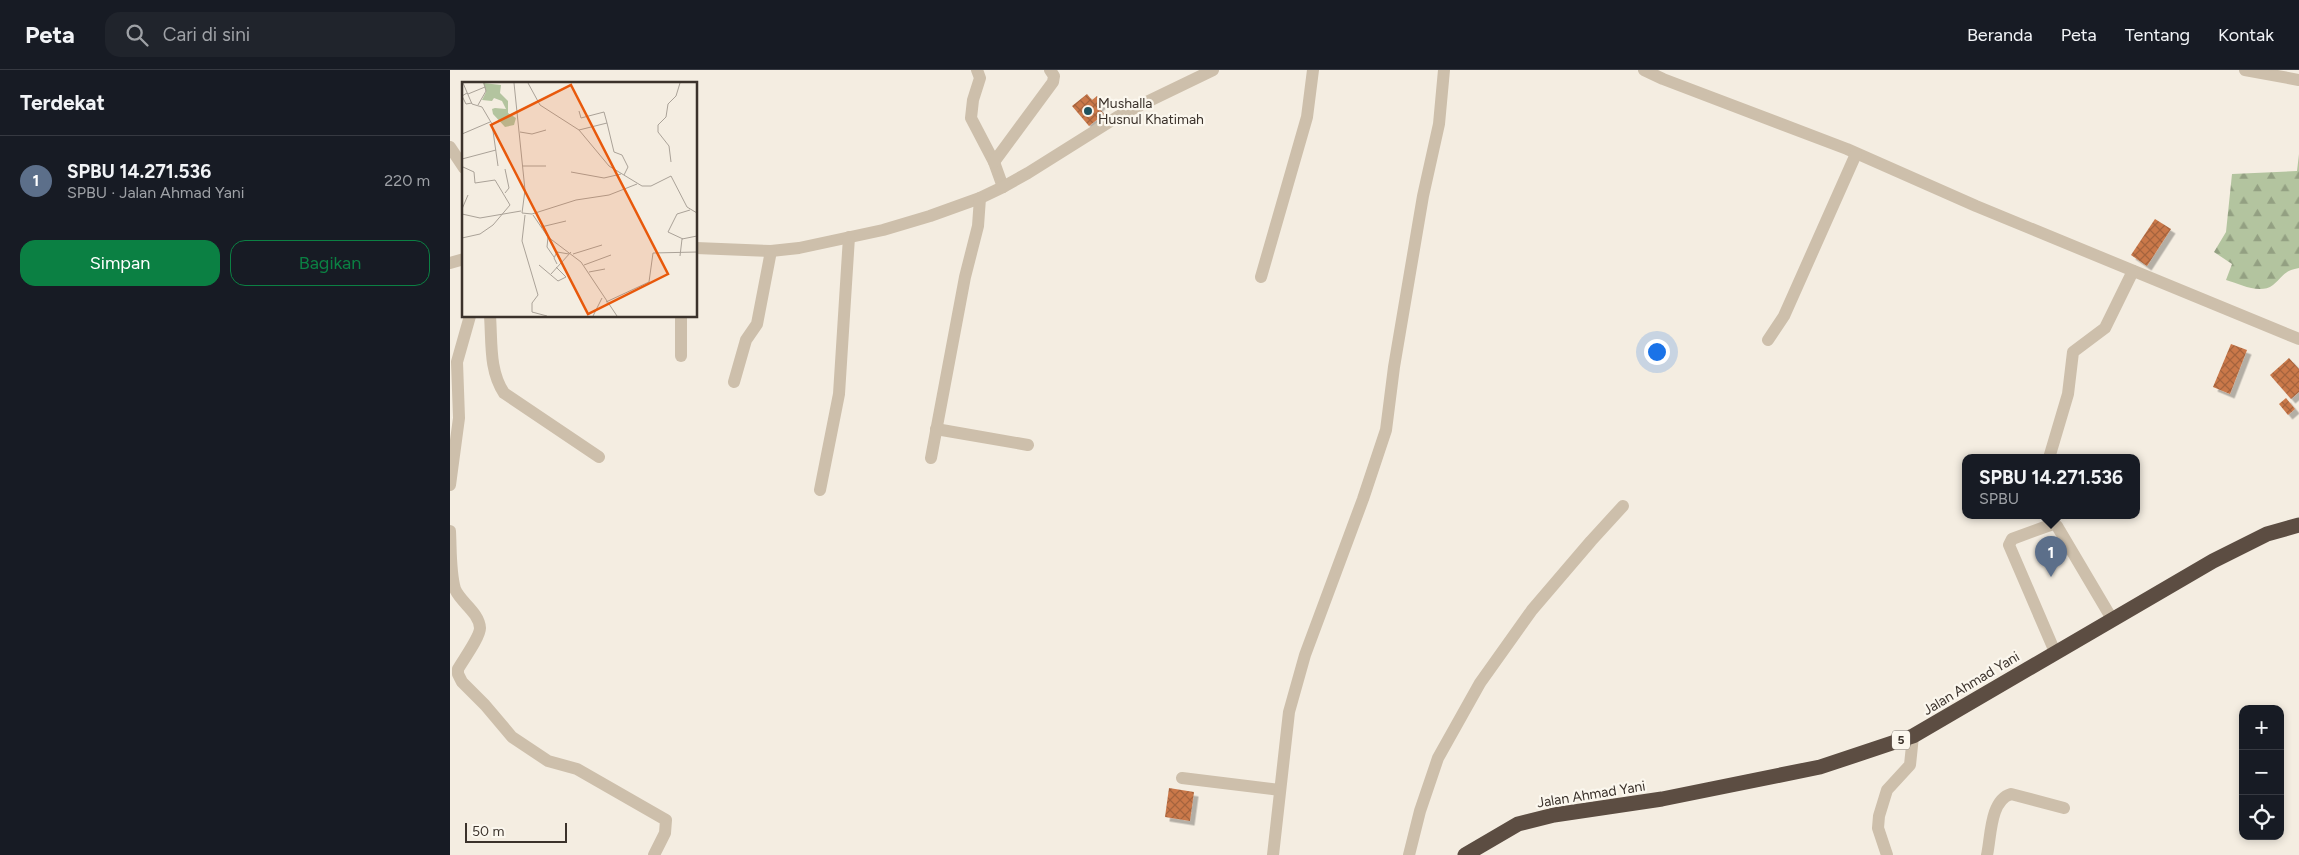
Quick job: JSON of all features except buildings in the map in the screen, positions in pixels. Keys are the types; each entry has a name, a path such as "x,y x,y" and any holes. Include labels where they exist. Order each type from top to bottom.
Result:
{"highway":[{"name":"Jalan Ahmad Yani","path":"1465,855 1518,824 1554,815 1662,799 1820,767 1913,736 2213,561 2267,534 2299,525"}],"street":[{"path":"977,70 980,78 973,100 971,118 994,162 1003,186"},
{"path":"994,162 1053,82 1054,78 1050,70"},
{"path":"1262,277 1307,117 1313,70"},
{"path":"1273,855 1289,712 1305,655 1363,499 1386,430 1394,367 1423,196 1439,124 1444,70"},
{"path":"1644,70 1663,79 1790,126 1976,206 2299,338"},
{"path":"2245,70 2299,80"},
{"path":"698,248 770,251 799,248 883,230 930,216 980,198 1028,173 1122,114 1209,71"},
{"path":"450,147 462,165"},
{"path":"1768,340 1784,316 1856,154"},
{"path":"931,458 965,277 978,226 980,198"},
{"path":"820,490 839,394 849,237"},
{"path":"734,382 746,340 757,324 770,251"},
{"path":"2051,454 2068,394 2074,352 2105,328 2133,271"},
{"path":"450,484 459,418 457,362 469,318"},
{"path":"490,318 493,370 496,382 504,393 599,457"},
{"path":"681,318 681,356"},
{"path":"936,429 1028,445"},
{"path":"1409,855 1420,811 1438,758 1480,684 1532,610 1623,506"},
{"path":"2055,652 2009,545 2012,539 2053,524 2057,526 2112,619"},
{"path":"450,531 453,582 456,591 478,620 480,627 478,635 458,668 458,674 462,682 485,705 512,737 534,753 548,761 577,769 666,820 665,833 654,855"},
{"path":"1887,855 1878,828 1879,816 1886,790 1910,765 1913,736"},
{"path":"1182,778 1280,790"},
{"path":"1987,855 1997,806 2004,796 2011,794 2064,808"}],"green space":[{"path":"2299,154 2299,268 2287,272 2273,285 2262,289 2250,288 2226,280 2232,264 2214,252 2226,232 2232,174 2297,171"}],"place":[{"name":"Mushalla Husnul Khatimah","path":"1088,111"},
{"name":"SPBU 14.271.536","path":"2051,577"}]}
